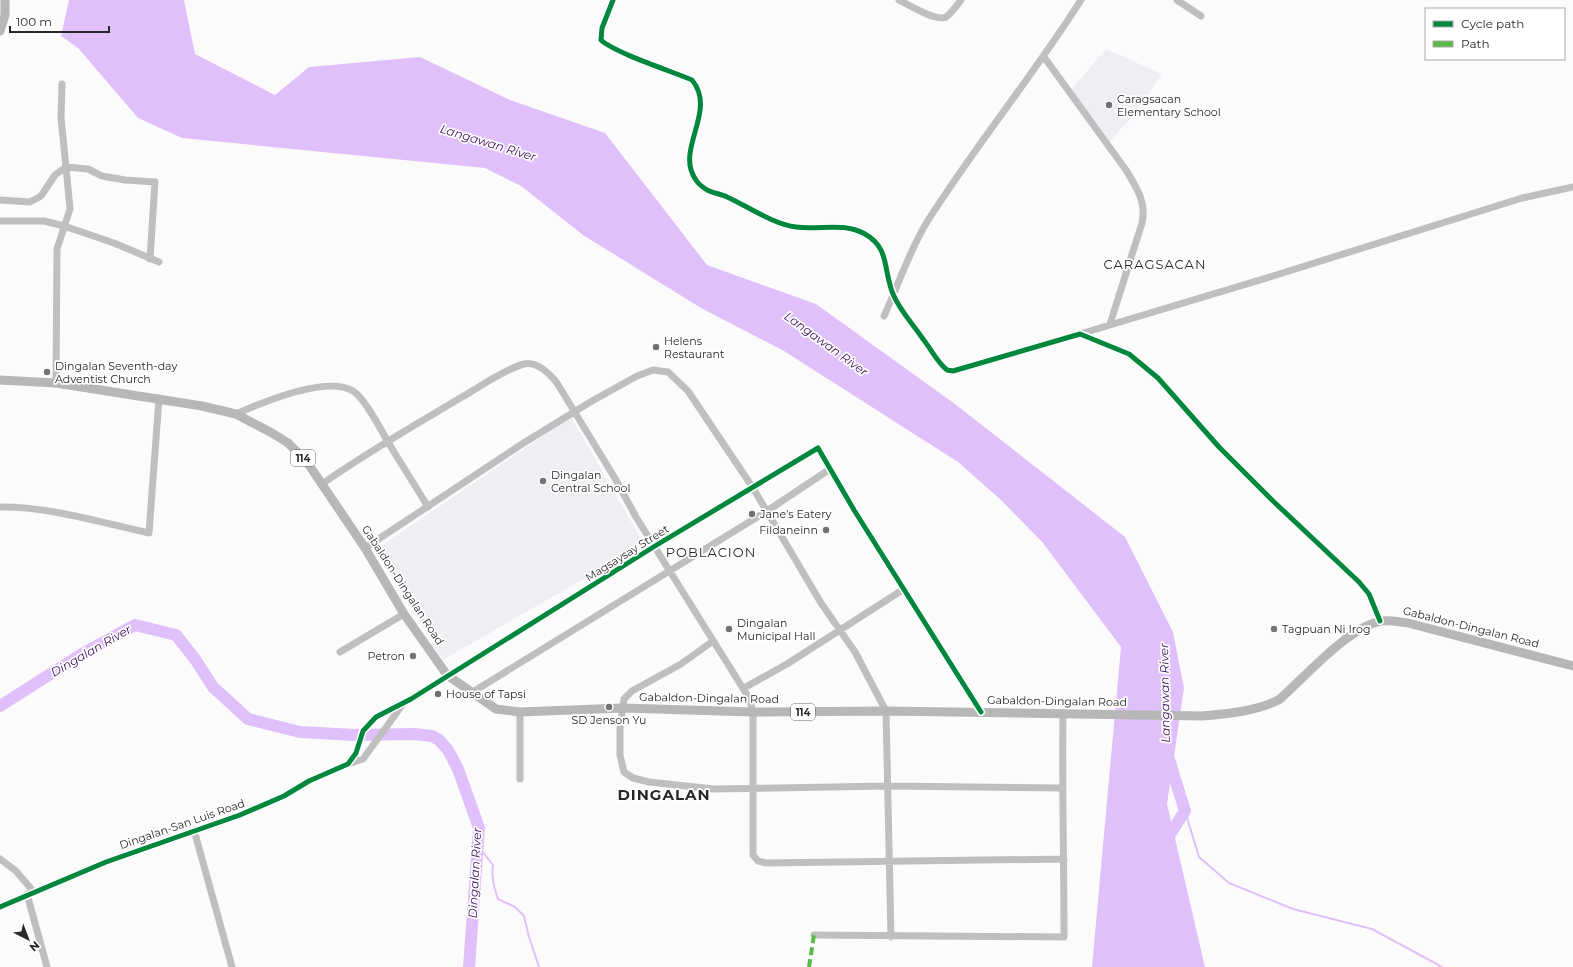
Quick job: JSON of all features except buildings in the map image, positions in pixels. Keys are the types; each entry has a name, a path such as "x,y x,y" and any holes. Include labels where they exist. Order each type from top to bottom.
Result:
{"main road":[{"path":"0,31 5,0"},
{"name":"Gabaldon-Dingalan Road","path":"0,380 56,383 159,398 236,414 288,443 307,462 365,548 404,614 447,675 496,709 520,712 623,708 753,712 886,711 1202,716 1229,714 1270,705 1280,699 1342,643 1368,626 1380,621 1408,623 1573,666"}],"street":[{"path":"614,0 602,28 601,40 618,50 692,80 700,93 701,105 697,129 690,151 690,170 696,181 708,190 781,223 796,227 851,228 863,233 879,245 882,251 889,285 894,295 909,321 947,370 953,371 1080,334 1273,276 1522,198 1573,187"},
{"path":"899,0 934,17 941,18 947,16 961,0"},
{"path":"884,316 926,223 1044,57 1081,0"},
{"path":"1177,0 1201,16"},
{"path":"1044,57 1126,170 1136,187 1143,205 1144,214 1142,223 1110,324"},
{"path":"56,383 58,249 70,209 61,118 62,84"},
{"path":"0,200 30,202 41,196 55,176 66,167 88,169 102,176 124,180 155,182 150,259"},
{"path":"0,221 44,221 64,226 114,243 159,262"},
{"path":"1080,334 1129,354 1158,378 1219,447 1273,501 1359,582 1369,594 1380,621"},
{"path":"322,484 358,459 494,378 524,364 533,364 551,375 575,411 636,517 656,546 713,641 744,688 753,712 753,855 758,861 766,863 1064,859"},
{"path":"365,548 575,411 637,376 653,370 668,372 688,391 753,488 870,678 886,711 891,937"},
{"path":"236,414 269,399 322,387 346,388 355,392 374,418 428,506"},
{"path":"0,507 15,507 43,511 149,533 159,398"},
{"name":"Magsaysay Street","path":"403,704 447,675 656,546 818,448 830,470"},
{"path":"471,693 767,511 830,470 981,712"},
{"path":"744,688 787,664 904,589"},
{"path":"340,652 404,614"},
{"path":"713,641 681,664 632,691 624,699 620,728 621,761 624,772 633,778 663,784 707,788 887,786 1062,788"},
{"path":"348,764 359,745 363,731 376,717 391,708 403,704"},
{"name":"Dingalan-San Luis Road","path":"0,907 106,862 246,813 284,796 310,781 348,764 359,761 368,754 387,724 403,704"},
{"path":"520,712 520,779"},
{"path":"814,935 891,937 1064,937 1062,788 1063,714"},
{"path":"194,830 232,967"},
{"path":"0,859 16,871 30,893 47,967"}],"shaded area":[{"name":"Caragsacan Elementary School","path":"1106,49 1162,74 1132,117 1109,142 1068,93"},
{"name":"Dingalan Central School","path":"571,417 644,544 443,660 375,550"}],"water":[{"path":"69,0 184,0 195,54 275,95 309,67 420,57 510,100 605,133 707,265 816,304 955,404 1125,537 1173,632 1184,688 1167,804 1205,967 1092,967 1121,647 1043,543 1001,500 958,462 784,351 701,308 583,235 521,186 485,168 182,138 138,118 78,48 61,36"}],"waterway":[{"name":"Dingalan River","path":"0,706 82,654 135,625 176,635 195,659 213,687 248,719 300,732 355,735 414,734 432,736 439,740 448,750 458,769 479,828 469,967"},
{"name":"Langawan River","path":"1165,842 1185,811 1167,753"},
{"path":"1185,811 1199,857 1229,883 1293,909 1372,929 1442,967"},
{"path":"478,846 493,865 493,882 498,899 515,907 524,916 539,967"}],"marked path":[{"path":"809,967 814,935"}],"cycle path":[{"path":"613,0 602,28 601,40 630,56 692,80 699,92 699,117 690,156 691,168 696,180 701,186 707,190 727,197 770,219 787,225 805,228 840,227 857,230 865,234 879,246 885,260 890,285 899,306 937,359 947,370 953,371 1080,334 1129,354 1158,378 1219,447 1273,501 1359,582 1369,594 1380,621"},
{"path":"0,907 106,862 240,815 284,796 309,781 348,764 356,753 363,731 376,717 411,699 655,546 818,448 854,510 981,712"}],"place":[{"name":"Caragsacan Elementary School","path":"1109,105"},
{"name":"Helens Restaurant","path":"656,347"},
{"name":"Dingalan Seventh-day Adventist Church","path":"47,372"},
{"name":"Dingalan Central School","path":"543,481"},
{"name":"Jane’s Eatery","path":"752,514"},
{"name":"Fildaneinn","path":"826,530"},
{"name":"Dingalan Municipal Hall","path":"729,629"},
{"name":"Tagpuan Ni Irog","path":"1274,629"},
{"name":"Petron","path":"413,656"},
{"name":"House of Tapsi","path":"438,694"},
{"name":"SD Jenson Yu","path":"609,707"}],"district":[{"name":"CARAGSACAN","path":"1155,264"},
{"name":"POBLACION","path":"711,552"},
{"name":"DINGALAN","path":"664,795"}]}
